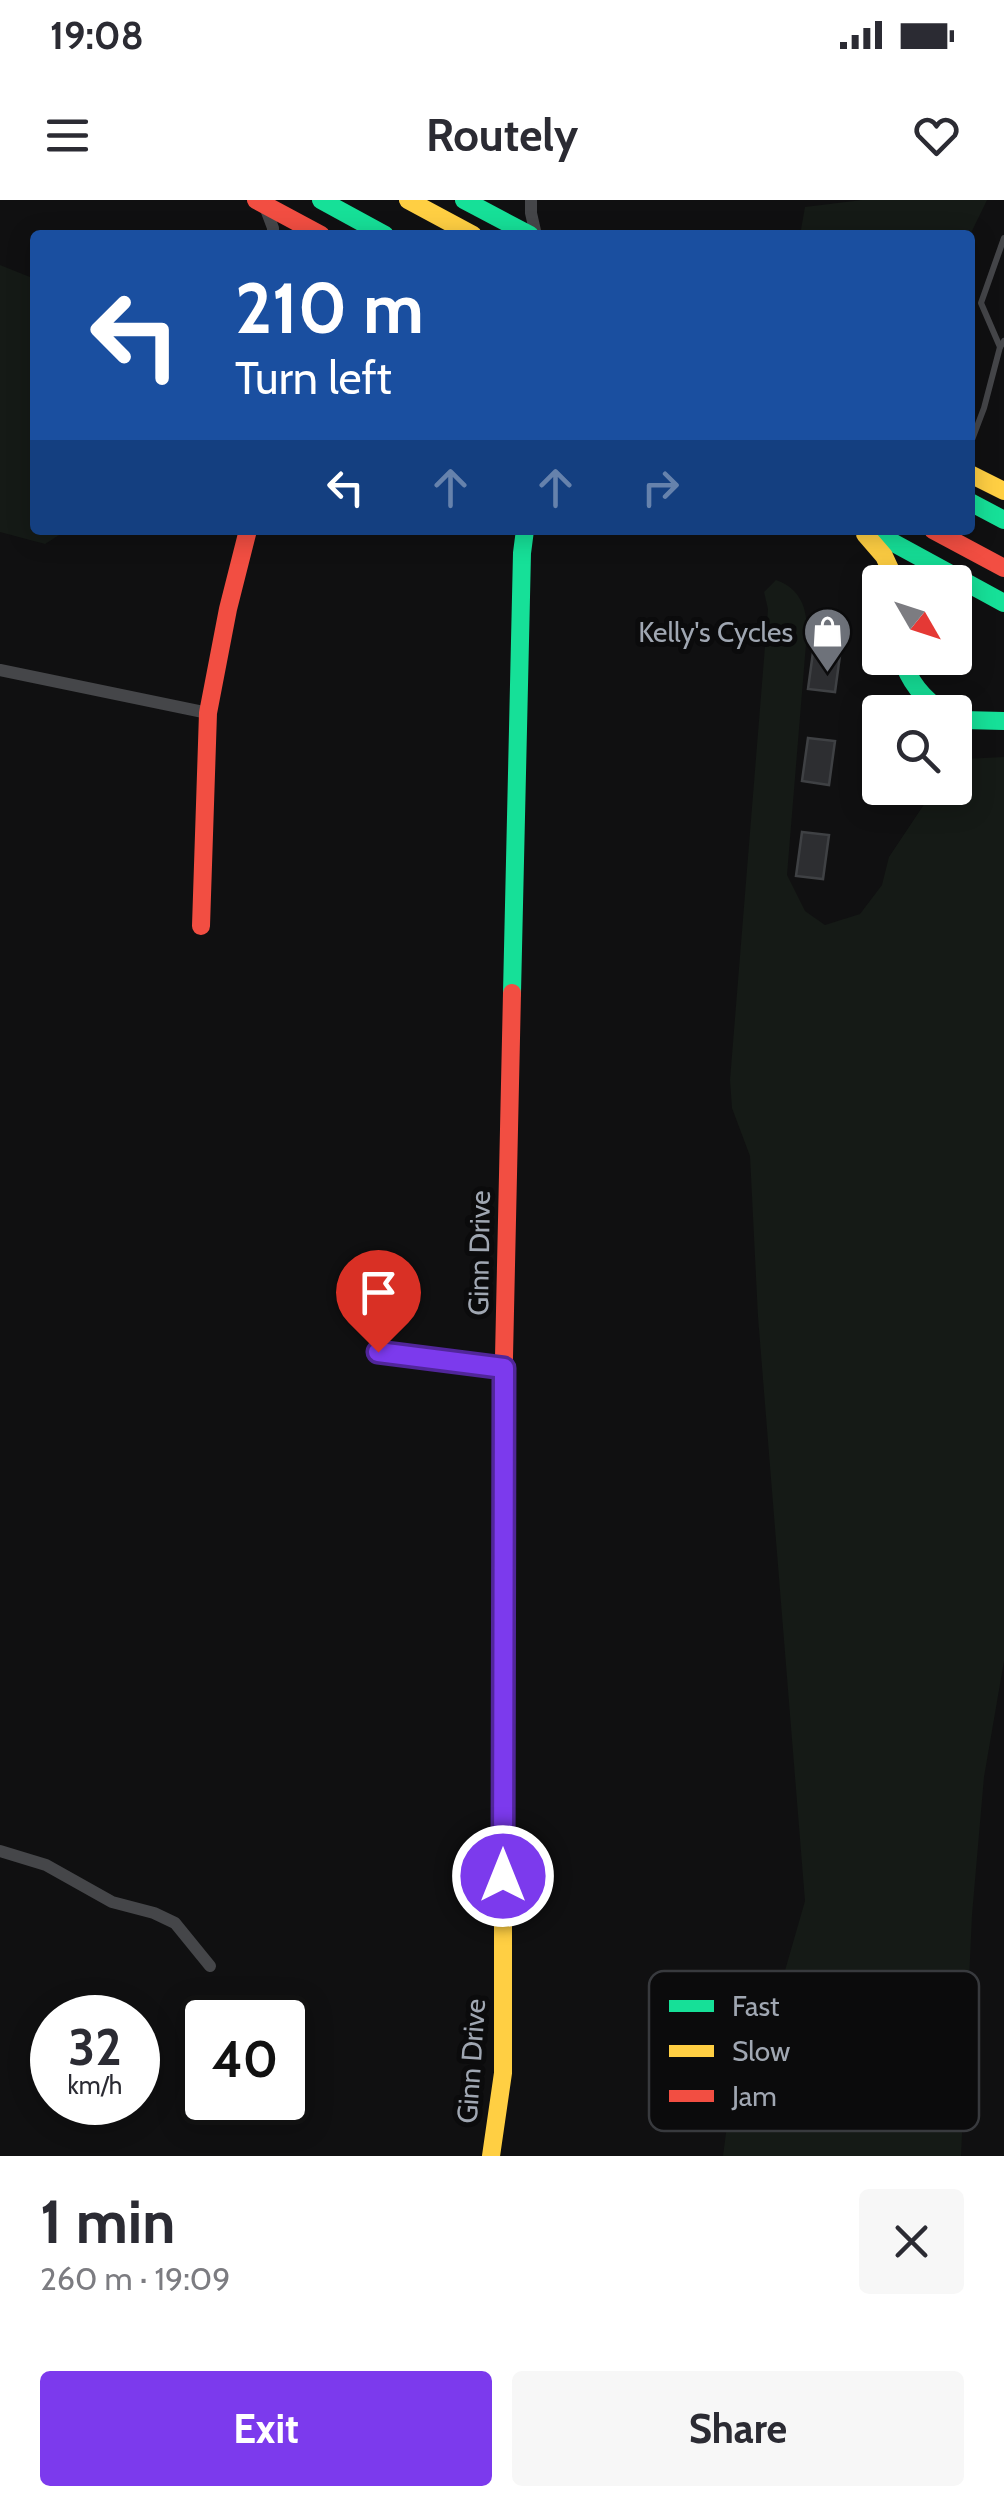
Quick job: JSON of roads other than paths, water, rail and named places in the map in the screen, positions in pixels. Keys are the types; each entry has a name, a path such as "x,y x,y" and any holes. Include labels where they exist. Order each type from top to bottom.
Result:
{"main road":[{"path":"321,200 376,230"},
{"path":"408,200 464,230"},
{"path":"260,202 311,230"},
{"path":"480,203 525,230"},
{"path":"975,477 1004,492"},
{"path":"975,505 1004,520"},
{"path":"202,926 208,713 247,535"},
{"name":"Ginn Drive","path":"491,2156 503,2074 504,1368 525,535"},
{"path":"867,535 889,565"},
{"path":"879,535 1004,603"},
{"path":"942,535 1004,568"},
{"path":"972,595 1004,603"},
{"path":"972,720 1004,721"}],"street":[{"path":"531,200 532,230"},
{"path":"260,202 270,215 272,230"},
{"path":"0,670 208,713"},
{"path":"0,1851 46,1865 112,1902 154,1913 175,1924 210,1966"}],"lane":[{"path":"975,432 1002,344 981,303 1004,238"},
{"path":"378,1352 504,1368"}],"place":[{"name":"Kelly's Cycles","path":"828,674"}]}
